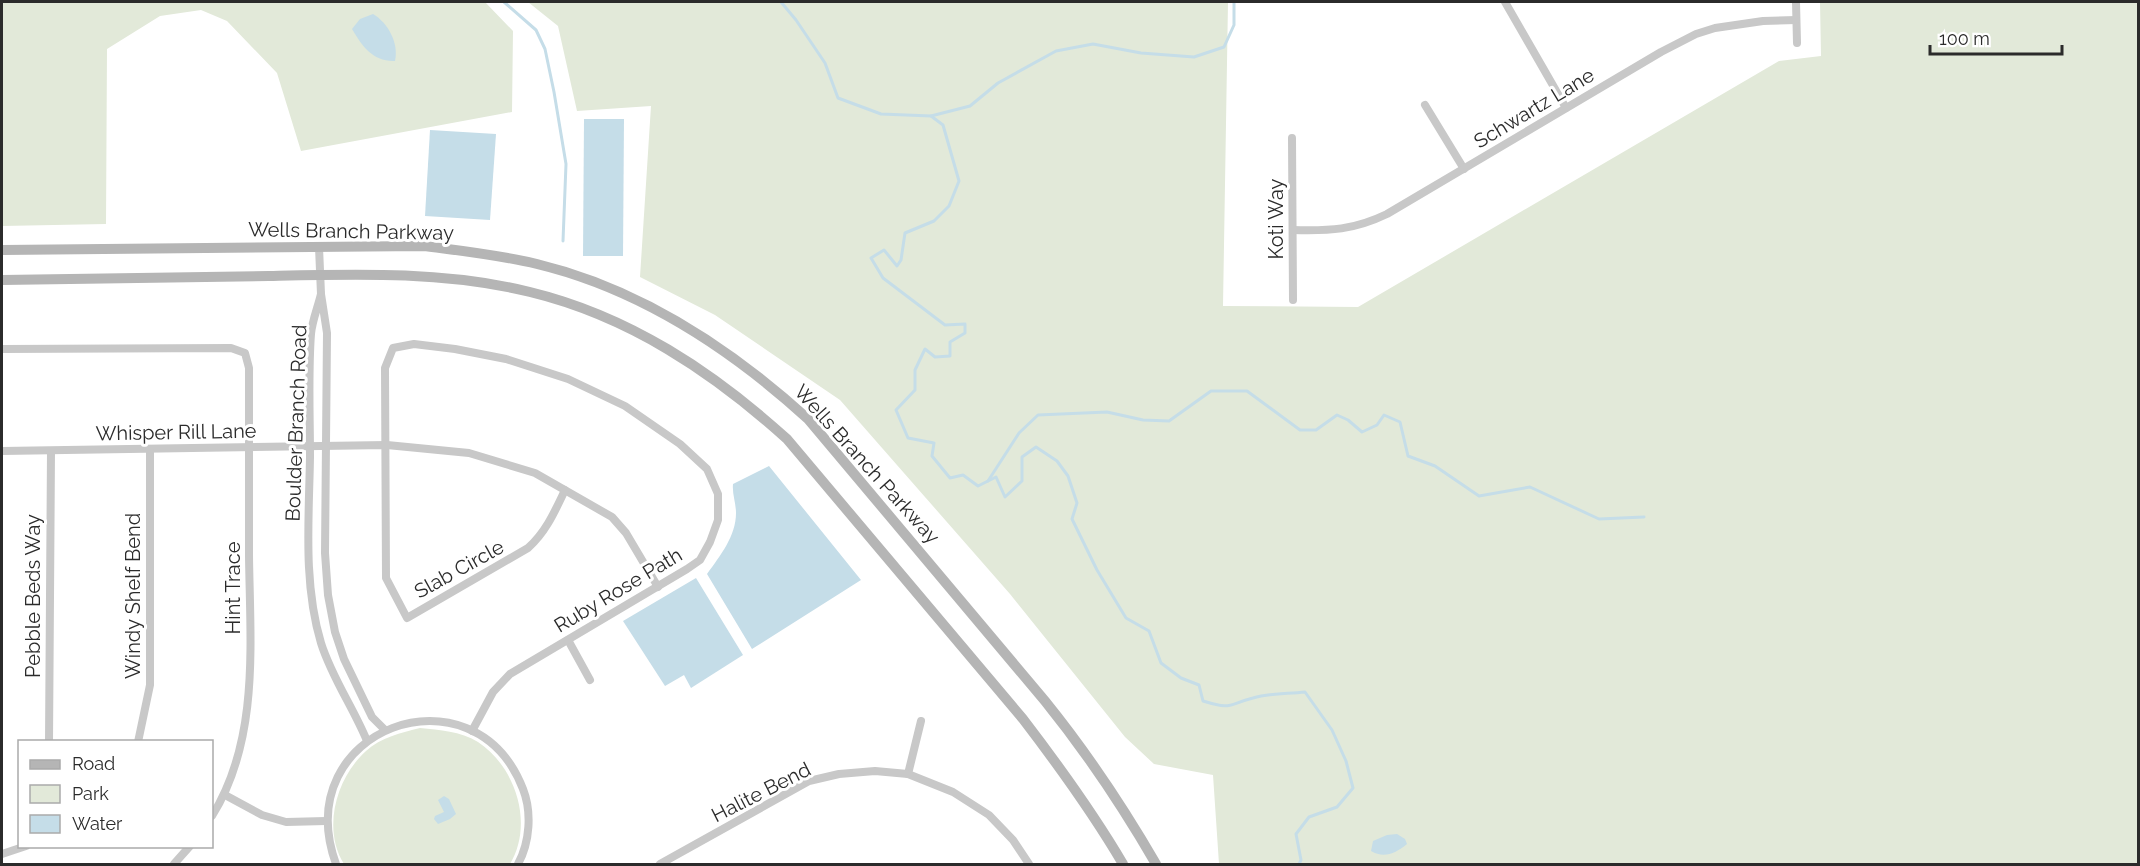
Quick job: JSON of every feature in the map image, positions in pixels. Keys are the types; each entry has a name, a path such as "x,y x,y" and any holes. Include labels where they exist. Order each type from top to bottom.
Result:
{"street":[{"path":"1505,2 1566,108"},
{"path":"1796,2 1797,43"},
{"name":"Schwartz Lane","path":"1293,230 1341,230 1364,225 1387,214 1661,52 1696,34 1742,23 1796,20"},
{"path":"1425,105 1464,169"},
{"name":"Koti Way","path":"1292,138 1293,300"},
{"name":"Wells Branch Parkway","path":"2,250 425,246 486,253 539,264 587,279 632,297 684,324 733,356 773,387 808,419 1023,674 1082,748 1129,816 1156,864"},
{"path":"319,247 321,294"},
{"path":"2,280 320,275 423,276 481,282 531,292 620,324 669,349 716,380 754,410 787,440 835,494 1059,765 1123,864"},
{"name":"Boulder Branch Road","path":"321,294 311,332 308,554 314,611 320,640 329,666 367,741"},
{"name":"Boulder Branch Road","path":"321,294 327,333 325,553 328,595 335,632 344,659 372,717 385,730"},
{"name":"Ruby Rose Path","path":"387,445 385,368 393,348 414,344 455,349 506,359 568,379 625,406 687,450 707,469 718,494 718,520 700,560 510,674 493,692 472,731"},
{"name":"Hint Trace","path":"2,349 231,348 245,353 249,368 250,660 243,740 225,795 213,814"},
{"name":"Whisper Rill Lane","path":"2,451 387,445 469,453 535,474 612,517 620,525 658,587"},
{"name":"Slab Circle","path":"387,445 386,578 407,618 528,548 548,524 565,490"},
{"name":"Windy Shelf Bend","path":"138,740 150,686 150,450"},
{"name":"Pebble Beds Way","path":"49,740 51,451"},
{"path":"568,640 590,680"},
{"path":"336,864 329,847 326,821 329,800 336,778 348,760 367,741 385,730 420,721 456,725 472,731 487,740 505,757 519,778 524,794 528,826 526,843 518,864"},
{"path":"908,774 921,721"},
{"name":"Halite Bend","path":"660,864 809,781 838,774 866,772 908,774 953,792 989,815 1013,840 1029,864"},
{"path":"225,795 262,815 286,822 326,821"},
{"path":"2,854 20,848"},
{"path":"174,864 188,848"}],"green space":[{"path":"2,2 485,2 513,31 512,112 301,151 277,73 227,21 201,10 160,16 107,49 106,224 2,226"},
{"path":"528,2 1228,2 1223,306 1358,307 1779,61 1821,56 1820,2 2138,2 2138,864 1219,864 1213,775 1154,764 1125,737 1010,594 840,400 715,315 640,277 651,106 577,111 558,26"},
{"path":"420,728 450,732 471,738 491,753 502,766 517,797 520,814 517,848 510,864 344,864 337,850 333,820 340,789 347,775 366,751 378,742"}],"water":[{"path":"373,14 391,34 395,47 395,61 387,61 374,56 364,47 352,29 360,19"},
{"path":"584,119 624,119 623,256 583,256"},
{"path":"430,130 496,134 490,220 425,216"},
{"path":"769,466 861,580 752,649 707,574 733,530 736,513 733,484"},
{"path":"696,578 743,655 691,688 684,675 665,686 623,621"},
{"path":"444,796 449,799 456,814 438,824 434,819 435,816 444,812 438,800"},
{"path":"1397,834 1405,839 1407,844 1399,850 1385,855 1371,851 1373,841 1387,835"}],"waterway":[{"path":"504,2 536,30 545,49 566,164 563,241"},
{"path":"781,2 825,63 838,98 881,114 931,116 943,125 959,181 949,206 934,221 905,233 901,260 897,266 884,250 871,258 883,278 945,325 965,324 965,333 950,342 950,356 935,357 925,349 915,370 915,390 896,410 908,438 934,443 932,456 950,478 963,475 978,486 996,477 1005,497 1022,481 1022,457 1036,447 1057,461 1068,476 1077,503 1072,519 1097,570 1126,618 1149,631 1161,663 1181,678 1199,685 1203,701 1229,706 1265,695 1305,692 1332,730 1346,761 1353,788 1337,807 1309,817 1296,834 1301,860 1299,864"},
{"path":"931,116 970,106 998,83 1056,51 1093,44 1141,53 1194,57 1224,47 1234,25 1234,2"},
{"path":"988,481 1019,433 1038,415 1107,412 1143,420 1169,421 1211,391 1247,391 1300,430 1316,430 1337,415 1348,420 1362,432 1377,425 1384,415 1400,422 1408,456 1435,466 1479,496 1530,487 1599,519 1644,517"}]}
